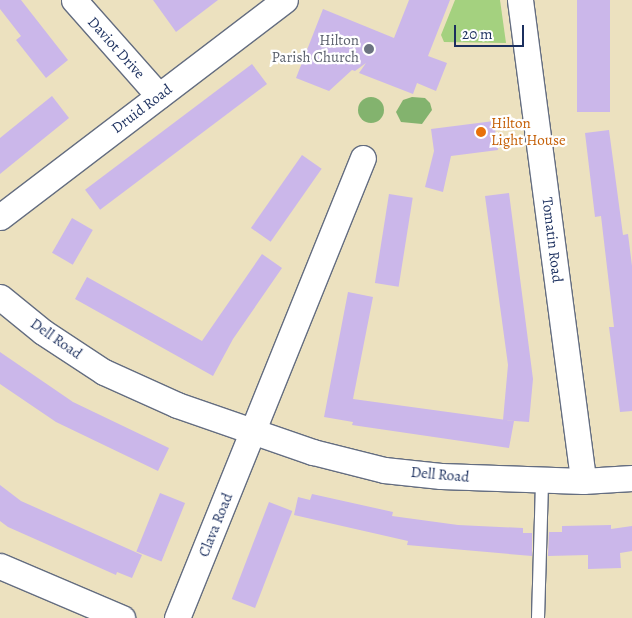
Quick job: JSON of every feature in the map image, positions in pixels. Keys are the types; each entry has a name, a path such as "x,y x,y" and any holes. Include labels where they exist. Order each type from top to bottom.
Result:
{"street":[{"name":"Daviot Drive","path":"74,0 159,96"},
{"name":"Druid Road","path":"0,217 285,0"},
{"name":"Tomatin Road","path":"520,0 583,481"},
{"path":"254,432 363,158"},
{"name":"Dell Road","path":"0,297 43,332 104,372 177,404 254,432 384,470 441,476 542,480 583,481 632,478"},
{"name":"Clava Road","path":"177,618 254,432"},
{"path":"3,576 122,618"}],"lane":[{"path":"538,618 542,480"}],"green space":[{"path":"455,0 500,0 506,43 444,42 441,35"},
{"path":"371,97 380,101 384,110 380,119 371,123 362,119 358,110 362,101"},
{"path":"412,97 425,98 430,103 432,110 422,124 401,122 396,112 403,100"}],"building":[{"path":"0,0 21,0 68,60 46,78 16,40 21,36 0,9"},
{"path":"153,0 218,0 176,32"},
{"name":"Hilton Parish Church","path":"409,0 450,0 428,56 447,63 436,91 417,83 413,94 359,73 366,63 355,71 352,70 329,91 296,78 323,9 394,38"},
{"path":"577,0 610,0 610,112 577,112"},
{"path":"252,64 267,84 100,210 85,190"},
{"path":"52,96 69,118 0,174 0,138"},
{"path":"494,121 498,150 451,156 443,192 425,187 434,151 431,129"},
{"path":"609,130 623,235 628,234 632,266 632,411 620,412 609,327 614,327 601,216 595,217 585,133"},
{"path":"302,155 322,169 271,242 251,228"},
{"path":"509,193 533,379 529,422 503,420 508,365 485,196"},
{"path":"389,194 413,198 399,287 375,283"},
{"path":"72,218 93,230 73,265 52,253"},
{"path":"262,254 282,268 233,339 213,376 75,299 87,277 202,341"},
{"path":"348,292 373,297 353,399 514,421 509,448 352,425 353,422 324,417"},
{"path":"0,352 73,402 169,448 158,471 56,422 0,384"},
{"path":"0,485 21,501 142,555 132,578 117,572 116,575 8,527 0,521"},
{"path":"160,493 185,503 161,562 136,551"},
{"path":"312,494 393,512 392,516 458,525 523,528 523,533 532,533 532,556 407,545 408,541 294,515 298,497 310,500"},
{"path":"269,502 292,511 255,608 232,599"},
{"path":"611,525 611,529 632,526 632,551 620,553 621,568 588,569 588,555 548,556 549,532 562,532 562,526"}],"place":[{"name":"Hilton Parish Church","path":"369,49"},
{"name":"Hilton Light House","path":"481,132"}]}
